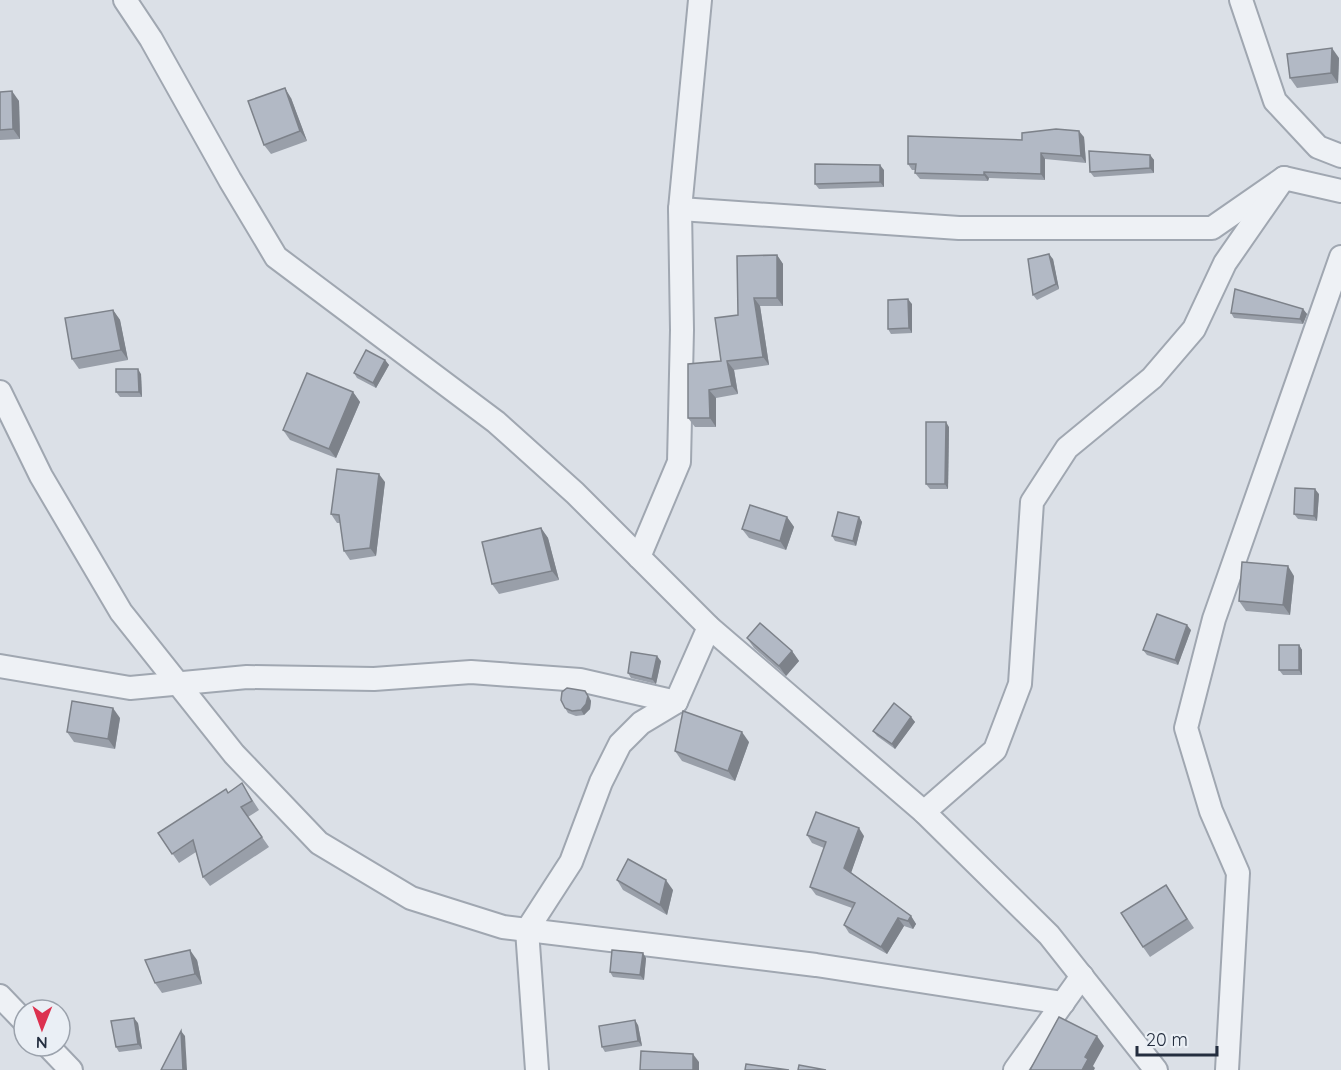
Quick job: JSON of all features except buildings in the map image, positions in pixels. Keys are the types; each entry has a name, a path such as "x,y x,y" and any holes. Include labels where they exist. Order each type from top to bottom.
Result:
{"street":[{"path":"125,0 151,39 230,180 276,256 496,422 574,493 709,627 924,812 1049,935 1156,1070"},
{"path":"639,557 679,462 682,330 680,209 700,0"},
{"path":"1241,0 1275,101 1318,147 1341,156"},
{"path":"680,209 959,228 1212,228 1284,178 1341,191"},
{"path":"924,812 995,750 1020,684 1032,502 1067,448 1152,378 1194,329 1225,263 1284,178"},
{"path":"1227,1070 1238,873 1211,811 1185,728 1214,619 1341,257"},
{"path":"0,392 41,476 121,612 234,754 319,843 411,898 503,927 816,965 1063,1003"},
{"path":"537,1070 527,930 571,862 601,782 620,744 641,723 676,702 709,627"},
{"path":"0,666 130,688 248,677 374,679 471,672 580,680 676,702"},
{"path":"1015,1070 1082,976"},
{"path":"0,996 12,1008"},
{"path":"60,1058 71,1070"}]}
